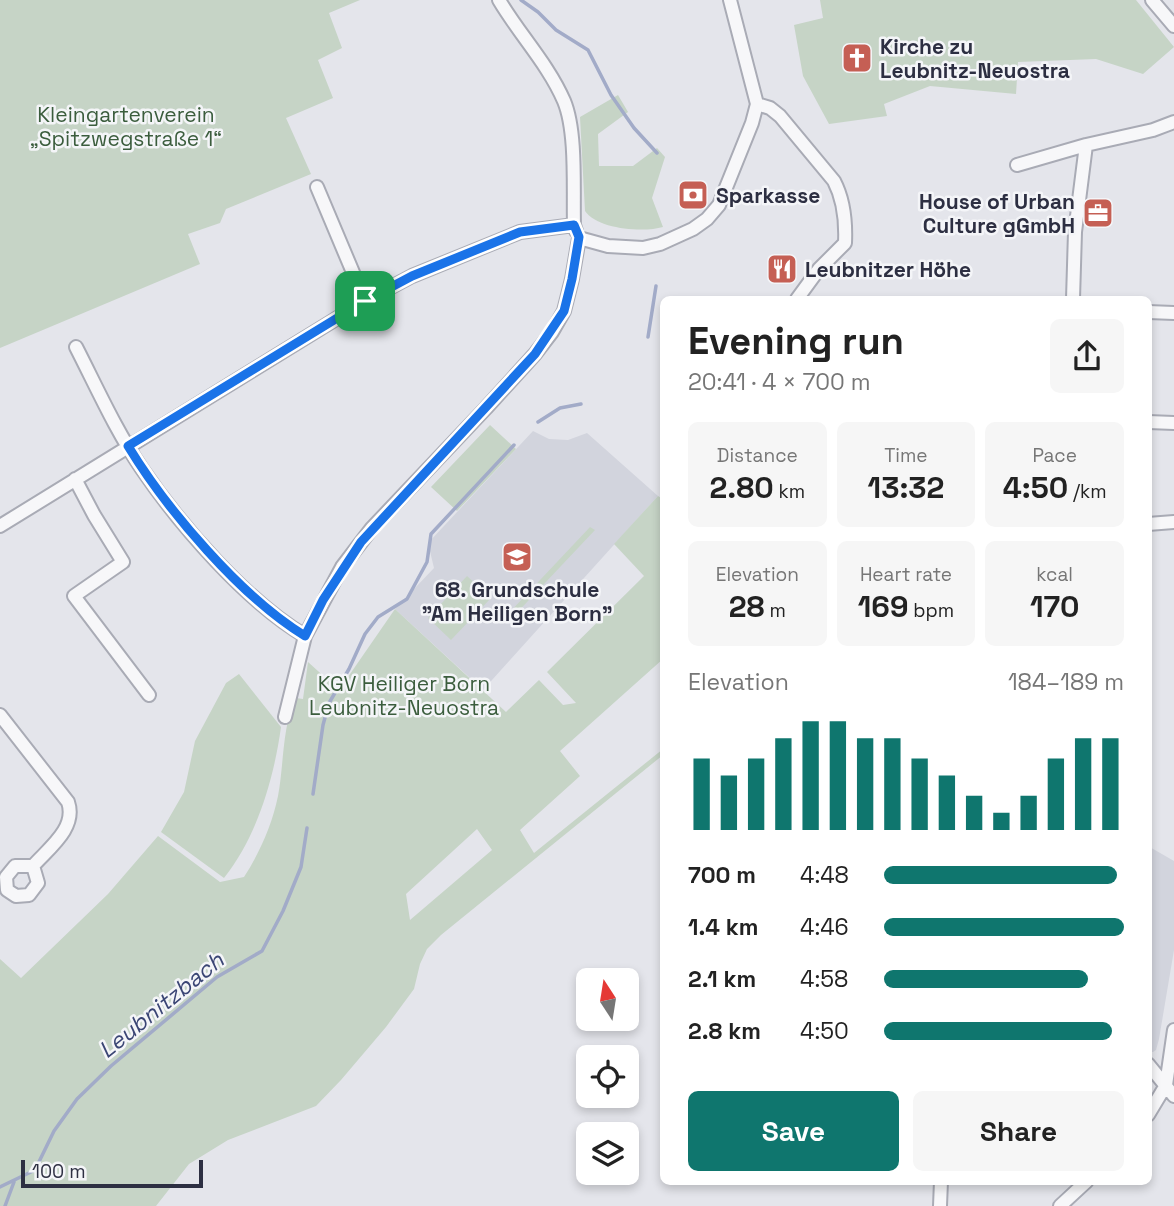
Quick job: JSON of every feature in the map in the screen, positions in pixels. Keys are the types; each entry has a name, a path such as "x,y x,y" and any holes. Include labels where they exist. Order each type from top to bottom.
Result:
{"street":[{"path":"285,717 305,636 323,600 361,542 535,354 564,311 572,279 576,231 571,134 564,101 549,73 499,0"},
{"path":"0,526 365,301 412,276 520,232 576,231 608,246 643,247 678,237 707,219 719,205 757,104 730,0"},
{"path":"1152,0 1174,26"},
{"path":"757,104 770,108 779,117 834,181 839,191 846,223 845,243 819,269 799,296"},
{"path":"1017,166 1174,122"},
{"path":"1073,296 1075,232 1086,145"},
{"path":"317,187 365,301"},
{"path":"1152,312 1174,313"},
{"path":"76,347 128,446 167,501 229,574 272,612 305,636"},
{"path":"1152,422 1174,423"},
{"path":"75,479 123,562 74,596 149,695"},
{"path":"1152,524 1174,523"},
{"path":"0,715 68,802 72,812 70,823 33,866"},
{"path":"1152,1111 1170,1091 1174,1030"},
{"path":"1152,1069 1170,1091"},
{"path":"940,1206 941,1185"},
{"path":"1060,1206 1083,1185"}],"shaded area":[{"name":"68. Grundschule \"Am Heiligen Born\"","path":"533,431 549,439 568,440 587,433 658,496 483,690 395,609 434,568 428,543"},
{"path":"1152,848 1174,861 1174,950 1159,1039 1153,1052"}],"green space":[{"name":"Kleingartenverein „Spitzwegstraße 1“","path":"0,0 360,0 329,13 342,48 318,60 333,98 286,118 311,174 226,209 220,223 188,234 200,264 0,348"},
{"path":"820,0 1136,0 1174,47 1143,74 1096,59 1018,62 1016,94 930,86 884,104 887,116 829,124 803,76 794,25 823,18"},
{"path":"618,95 628,112 598,134 599,166 633,166 657,148 665,157 652,198 663,227 644,230 610,226 599,222 585,211 580,117"},
{"path":"490,425 516,449 457,511 431,487"},
{"path":"658,496 660,662 560,751 580,776 520,830 534,853 660,751 660,757 427,949 414,989 386,1027 316,1106 228,1140 189,1164 156,1206 0,1206 0,959 21,978 108,894 158,836 220,882 244,877 260,848 272,817 278,796 288,720 296,698 303,699 308,662 339,690 395,609 506,712 539,680 563,705 576,703 547,672 644,576 614,544","holes":["477,829 492,850 410,920 406,894"]},
{"path":"590,527 595,530 511,619 507,615"},
{"path":"467,576 491,598 451,640 428,618"},
{"name":"KGV Heiliger Born Leubnitz-Neuostra","path":"239,674 281,727 269,786 255,826 236,862 224,878 161,832 184,792 195,741 226,683"}],"waterway":[{"name":"Leubnitzbach","path":"521,0 556,30 588,50 611,95 634,128 657,153"},
{"name":"Leubnitzbach","path":"648,337 656,286"},
{"name":"Leubnitzbach","path":"538,422 560,408 581,404"},
{"name":"Leubnitzbach","path":"313,794 329,703 365,634 378,617 407,599 427,562 431,534 514,445"},
{"name":"Leubnitzbach","path":"0,1187 35,1170 54,1131 77,1099 111,1066 217,977 262,951 283,911 301,867 307,828"},
{"path":"5,1206 14,1182"}],"place":[{"name":"Kirche zu Leubnitz-Neuostra","path":"857,58"},
{"name":"Sparkasse","path":"693,195"},
{"name":"House of Urban Culture gGmbH","path":"1098,213"},
{"name":"Leubnitzer Höhe","path":"782,269"},
{"name":"68. Grundschule \"Am Heiligen Born\"","path":"517,557"}],"route":[{"path":"574,225 579,237 564,311 552,332 486,408 372,528 342,567 305,636 252,596 229,574 167,501 128,446 365,301 412,276 520,232 574,225"}]}
